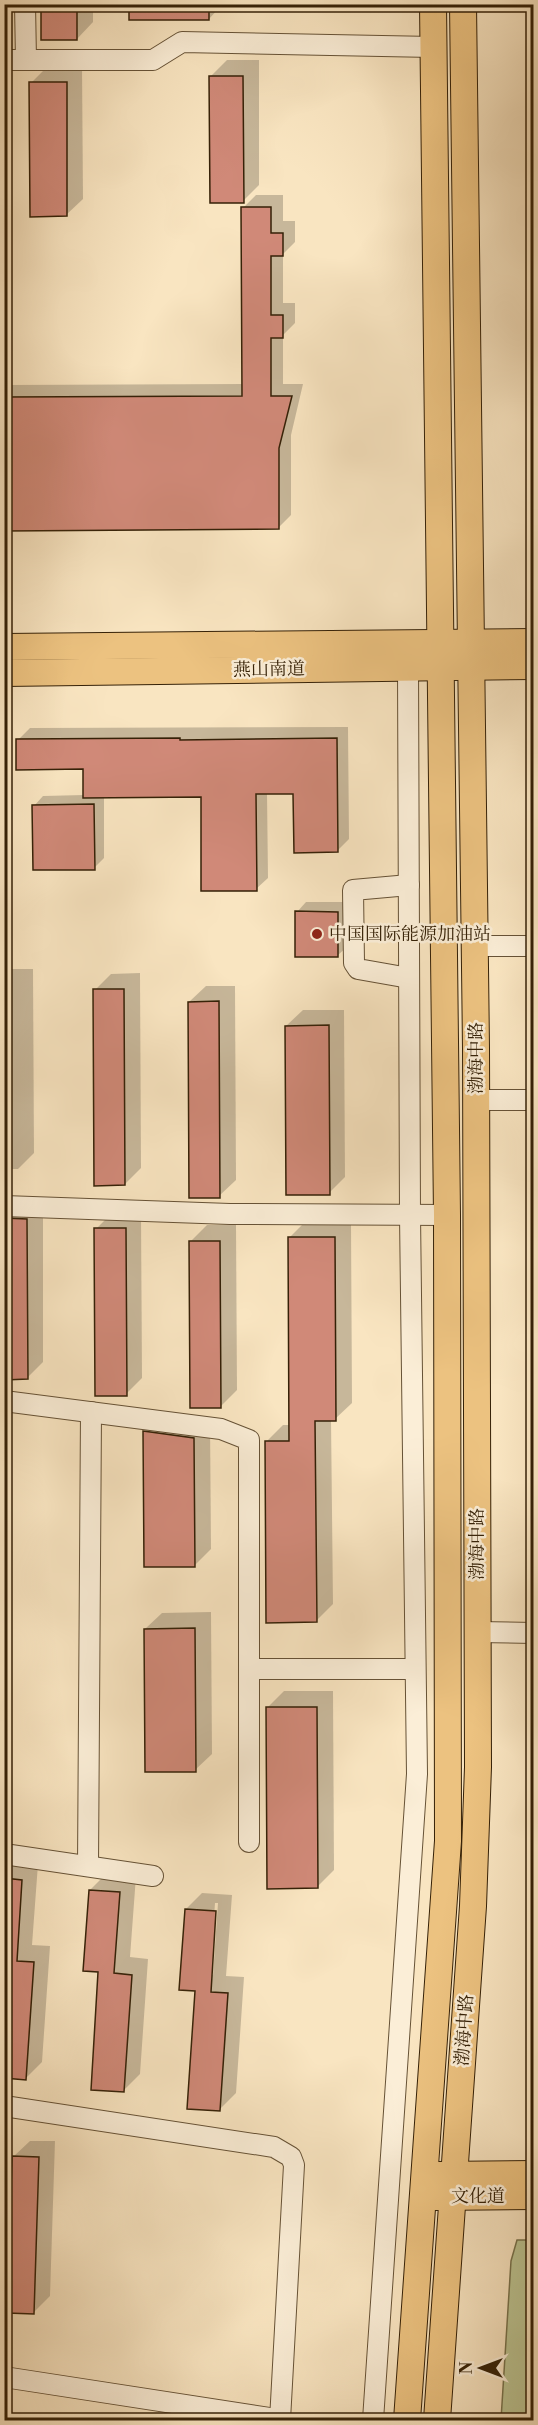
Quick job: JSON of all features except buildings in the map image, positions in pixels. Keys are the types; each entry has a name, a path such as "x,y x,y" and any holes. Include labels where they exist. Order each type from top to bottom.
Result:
{"main road":[{"name":"渤海中路","path":"407,2421 448,1841 447,1215 433,4"},
{"name":"渤海中路","path":"437,2421 477,1842 476,1100 462,4"},
{"name":"燕山南道","path":"4,647 441,655 471,654 534,642"},
{"name":"燕山南道","path":"471,654 534,666"},
{"name":"燕山南道","path":"4,673 408,667 441,655"},
{"name":"文化道","path":"453,2186 534,2174"},
{"name":"文化道","path":"424,2186 453,2186 534,2196"}],"street":[{"path":"25,4 26,60"},
{"path":"4,60 153,60 182,42 433,47"},
{"path":"373,2421 417,1774 410,1215 408,667"},
{"path":"409,885 353,890 354,963 358,969 409,978"},
{"path":"474,946 534,946"},
{"path":"476,1100 534,1100"},
{"path":"4,1206 230,1214 447,1215"},
{"path":"4,1401 221,1429 249,1440 249,1842"},
{"path":"88,1866 91,1412"},
{"path":"477,1632 534,1633"},
{"path":"249,1669 416,1669"},
{"path":"4,1854 153,1876"},
{"path":"4,2106 274,2147 291,2157 294,2165 282,2420 4,2377"}],"green space":[{"path":"517,2240 533,2240 533,2420 501,2420 511,2261"}],"place":[{"name":"中国国际能源加油站","path":"317,934"}]}
